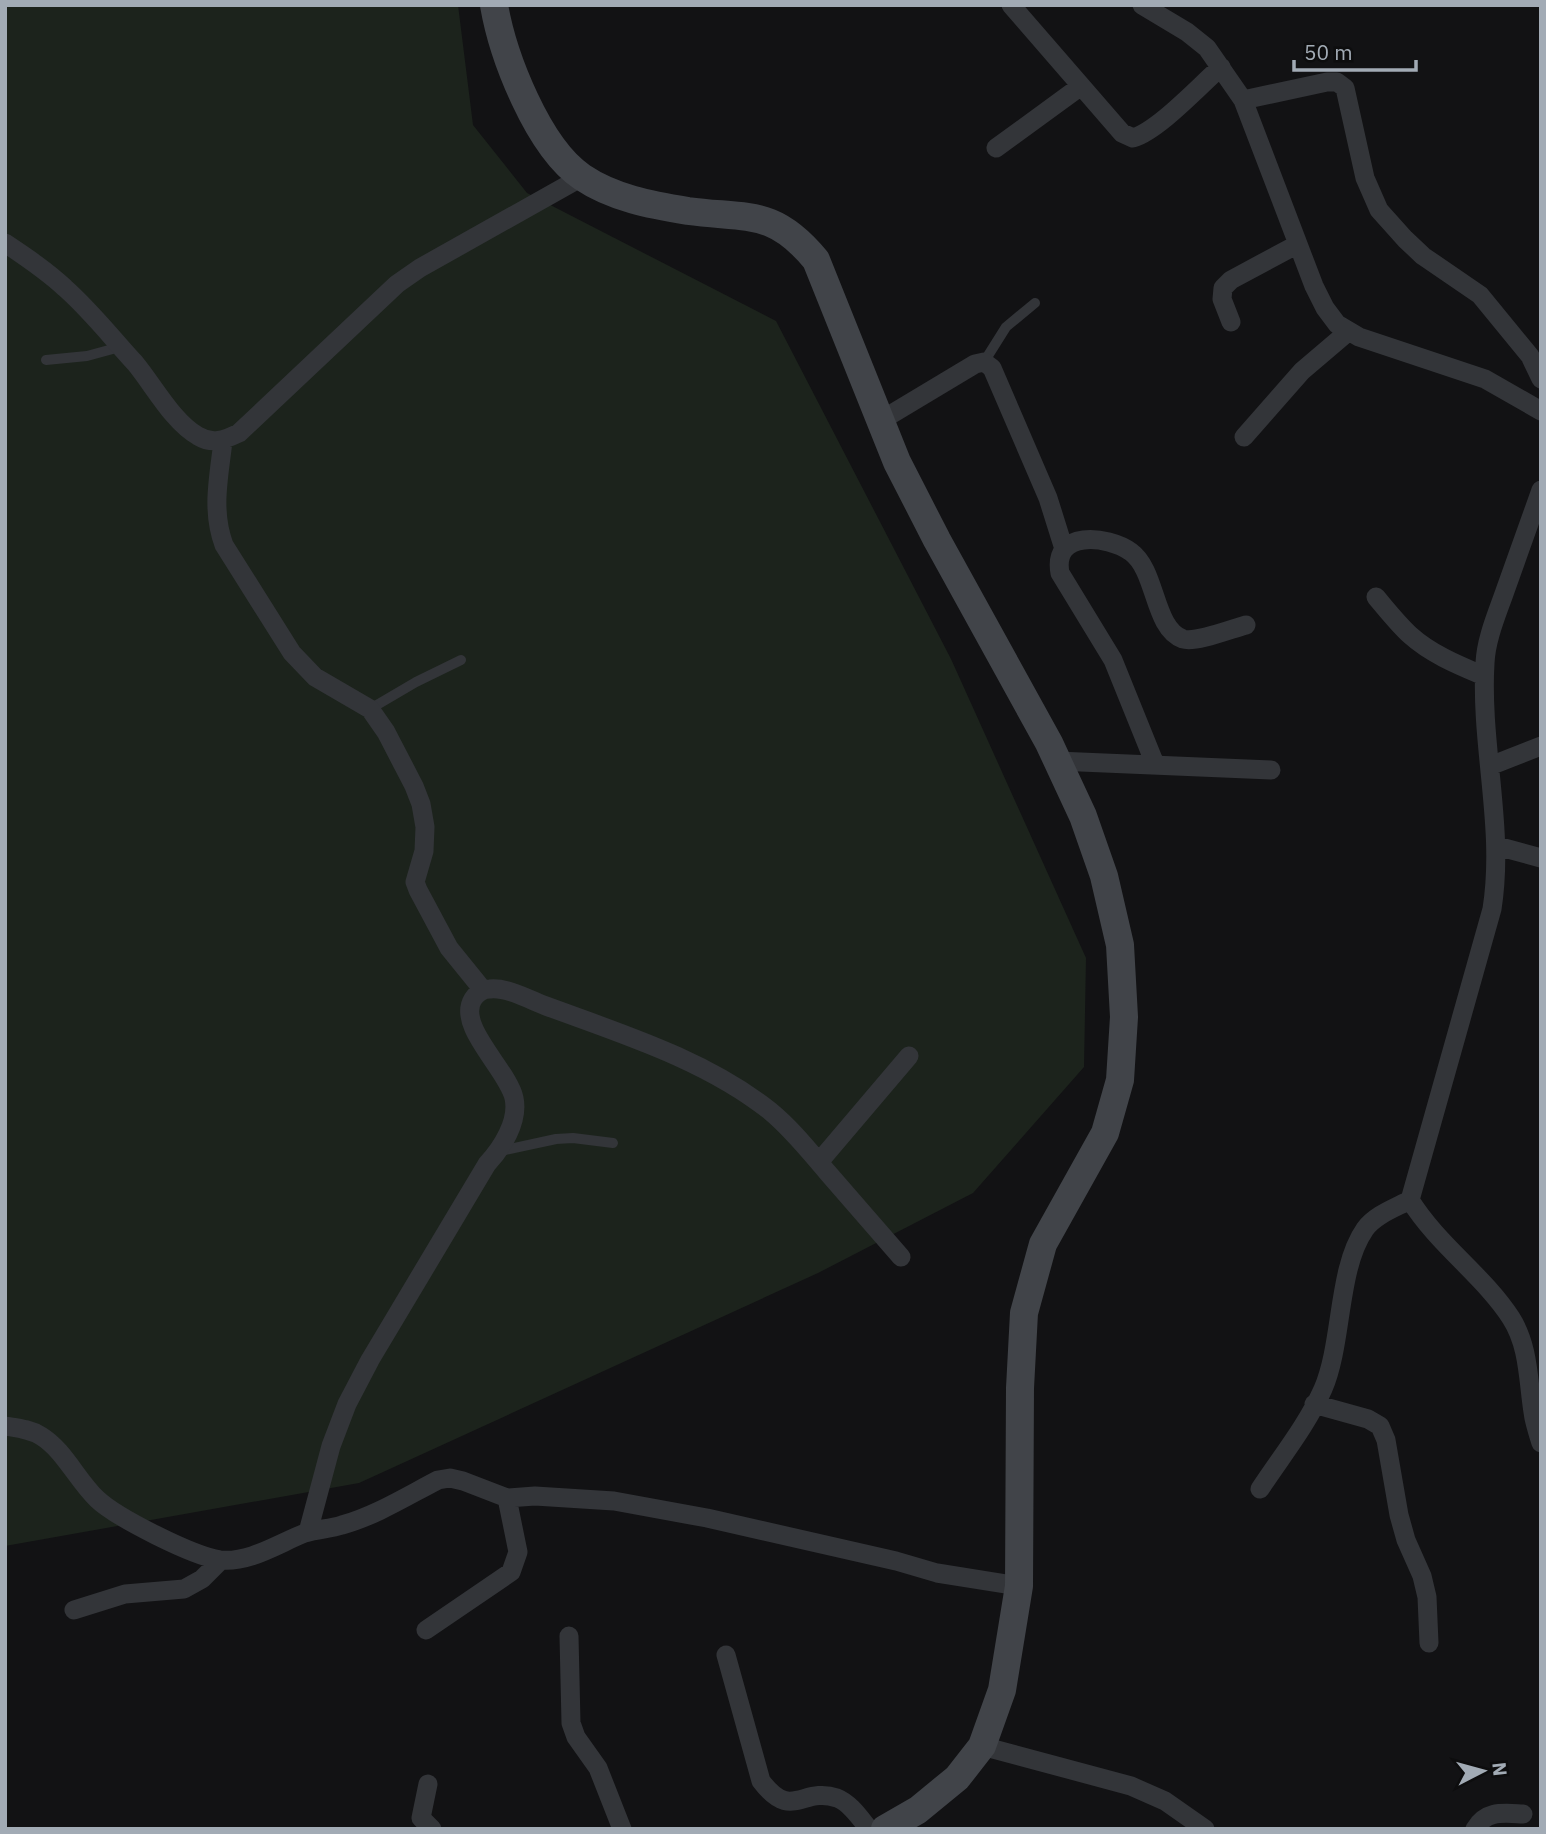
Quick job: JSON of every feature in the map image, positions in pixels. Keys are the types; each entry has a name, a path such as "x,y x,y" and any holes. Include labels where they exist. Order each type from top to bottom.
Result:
{"main road":[{"path":"494,5 512,70 543,133 566,164 582,177 609,192 638,201 690,211 748,217 783,228 816,260 897,462 1057,761 1083,816 1104,876 1120,945 1124,1017 1120,1080 1105,1133 1043,1244 1024,1313 1020,1388 1019,1586 1002,1690 982,1746 957,1778 918,1810 885,1829"}],"street":[{"path":"1011,5 1122,133 1133,138 1143,135 1221,67"},
{"path":"1148,7 1207,48 1243,100 1314,286 1337,324 1359,337 1485,379 1541,411"},
{"path":"1243,100 1327,82 1337,82 1345,89 1365,178 1379,210 1423,256 1480,295 1530,356 1541,379"},
{"path":"996,148 1081,86"},
{"path":"5,243 63,286 120,347 186,428 212,442 223,441 239,433 397,284 420,268 582,177"},
{"path":"1231,322 1222,299 1223,288 1231,280 1298,244"},
{"path":"1244,437 1302,370 1349,331"},
{"path":"880,421 975,364 984,362 992,368 1041,482 1064,549"},
{"path":"223,441 215,510 217,527 224,545 292,653 321,682 370,709 386,732 421,804 425,827 424,851 416,873 418,890 449,948 483,990"},
{"path":"1541,490 1490,632 1485,660 1497,846 1497,878 1492,909 1410,1200 1423,1222 1512,1319 1521,1339 1533,1415 1541,1443"},
{"path":"1156,764 1113,660 1060,573 1058,561 1064,549 1074,541 1089,539 1105,540 1130,551 1142,563 1150,578 1165,621 1185,640 1246,625"},
{"path":"1376,597 1409,634 1424,646 1445,659 1484,676"},
{"path":"1490,766 1541,746"},
{"path":"1057,761 1270,770"},
{"path":"1497,846 1541,858"},
{"path":"308,1532 331,1446 347,1404 370,1360 487,1164 499,1151 514,1117 514,1098 502,1072 476,1034 470,1020 470,1004 483,990 500,989 690,1062 737,1087 772,1113 819,1162 901,1257"},
{"path":"819,1162 909,1056"},
{"path":"1260,1489 1323,1389 1353,1251 1366,1227 1410,1200"},
{"path":"1314,1404 1368,1419 1380,1426 1386,1440 1406,1540 1422,1576 1427,1597 1429,1643"},
{"path":"5,1426 26,1430 42,1437 94,1497 110,1511 185,1547 221,1560 262,1552 308,1532 370,1515 438,1480 450,1478 507,1498 535,1496 614,1501 707,1518 897,1561 937,1573 1019,1586"},
{"path":"426,1630 511,1572 517,1552 507,1498"},
{"path":"74,1610 125,1594 184,1589 202,1579 221,1560"},
{"path":"569,1636 571,1723 576,1737 598,1768 622,1829"},
{"path":"726,1655 761,1781 772,1796 785,1802 824,1796 837,1798 849,1805 869,1829"},
{"path":"982,1746 1131,1786 1165,1801 1201,1827"},
{"path":"428,1784 421,1818 432,1829"},
{"path":"1475,1829 1481,1819 1490,1814 1523,1814"}],"lane":[{"path":"984,362 1006,327 1035,303"},
{"path":"46,360 87,356 120,347"},
{"path":"370,709 461,660"},
{"path":"499,1151 556,1139 573,1138 613,1143"}],"shaded area":[{"path":"5,5 458,5 473,125 527,193 776,321 951,659 1086,958 1084,1067 973,1193 818,1273 359,1483 5,1546"}]}
